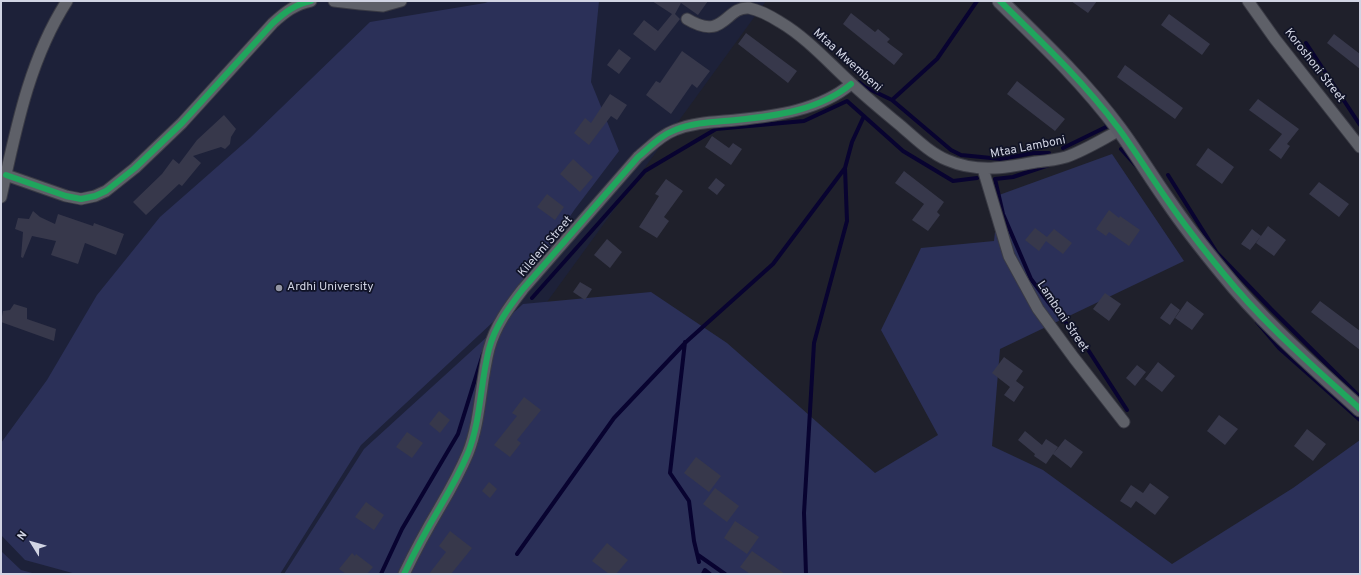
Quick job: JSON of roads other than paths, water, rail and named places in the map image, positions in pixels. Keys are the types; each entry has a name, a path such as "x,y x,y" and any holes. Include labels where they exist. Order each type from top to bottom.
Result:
{"street":[{"path":"1,197 28,86 38,54 67,1"},
{"path":"6,175 66,196 81,199 95,196 106,191 135,168 182,123 273,23 286,12 302,3 311,1"},
{"path":"334,1 383,6 401,1"},
{"path":"1000,1 1071,71 1096,99 1120,130 1169,204 1224,275 1280,335 1360,409"},
{"name":"Koroshoni Street","path":"1248,1 1275,39 1360,146"},
{"name":"Mtaa Mwembeni","path":"687,20 696,25 709,28 718,25 739,10 748,8 780,21 813,46 851,84 927,148 946,160 963,166 984,169"},
{"name":"Kileleni Street","path":"404,574 417,547 452,486 468,454 476,430 484,374 490,348 498,325 509,307 523,289 638,157 658,140 676,129 706,122 751,118 806,108 836,96 851,84"},
{"name":"Mtaa Lamboni","path":"984,169 1004,168 1066,157 1103,140 1120,130"},
{"name":"Lamboni Street","path":"984,169 1009,256 1020,276 1043,315 1074,358 1124,422"}],"waterway":[{"path":"892,100 937,59 977,1"},
{"path":"1306,43 1360,125"},
{"path":"859,82 865,87 892,100 951,150 961,155 1001,159 1033,153 1049,153"},
{"path":"532,298 645,171 716,129 804,121 847,101 903,151 953,181 977,178"},
{"path":"517,554 614,418 686,342 773,264 845,168 852,142 864,116"},
{"path":"1063,148 1108,126 1106,123"},
{"path":"1121,149 1138,168"},
{"path":"1049,165 1013,177 995,179 1003,214 1031,279 1052,307 1083,342 1127,410"},
{"path":"806,574 804,513 814,343 847,221 845,168"},
{"path":"1168,175 1217,253 1360,397"},
{"path":"1257,322 1279,348 1360,420"},
{"path":"685,342 670,473 689,501 694,541 699,562"},
{"path":"381,574 402,529 458,434 483,354"},
{"path":"698,555 725,574"},
{"path":"703,574 705,570 710,574"}],"place":[{"name":"Ardhi University","path":"279,288"}]}
